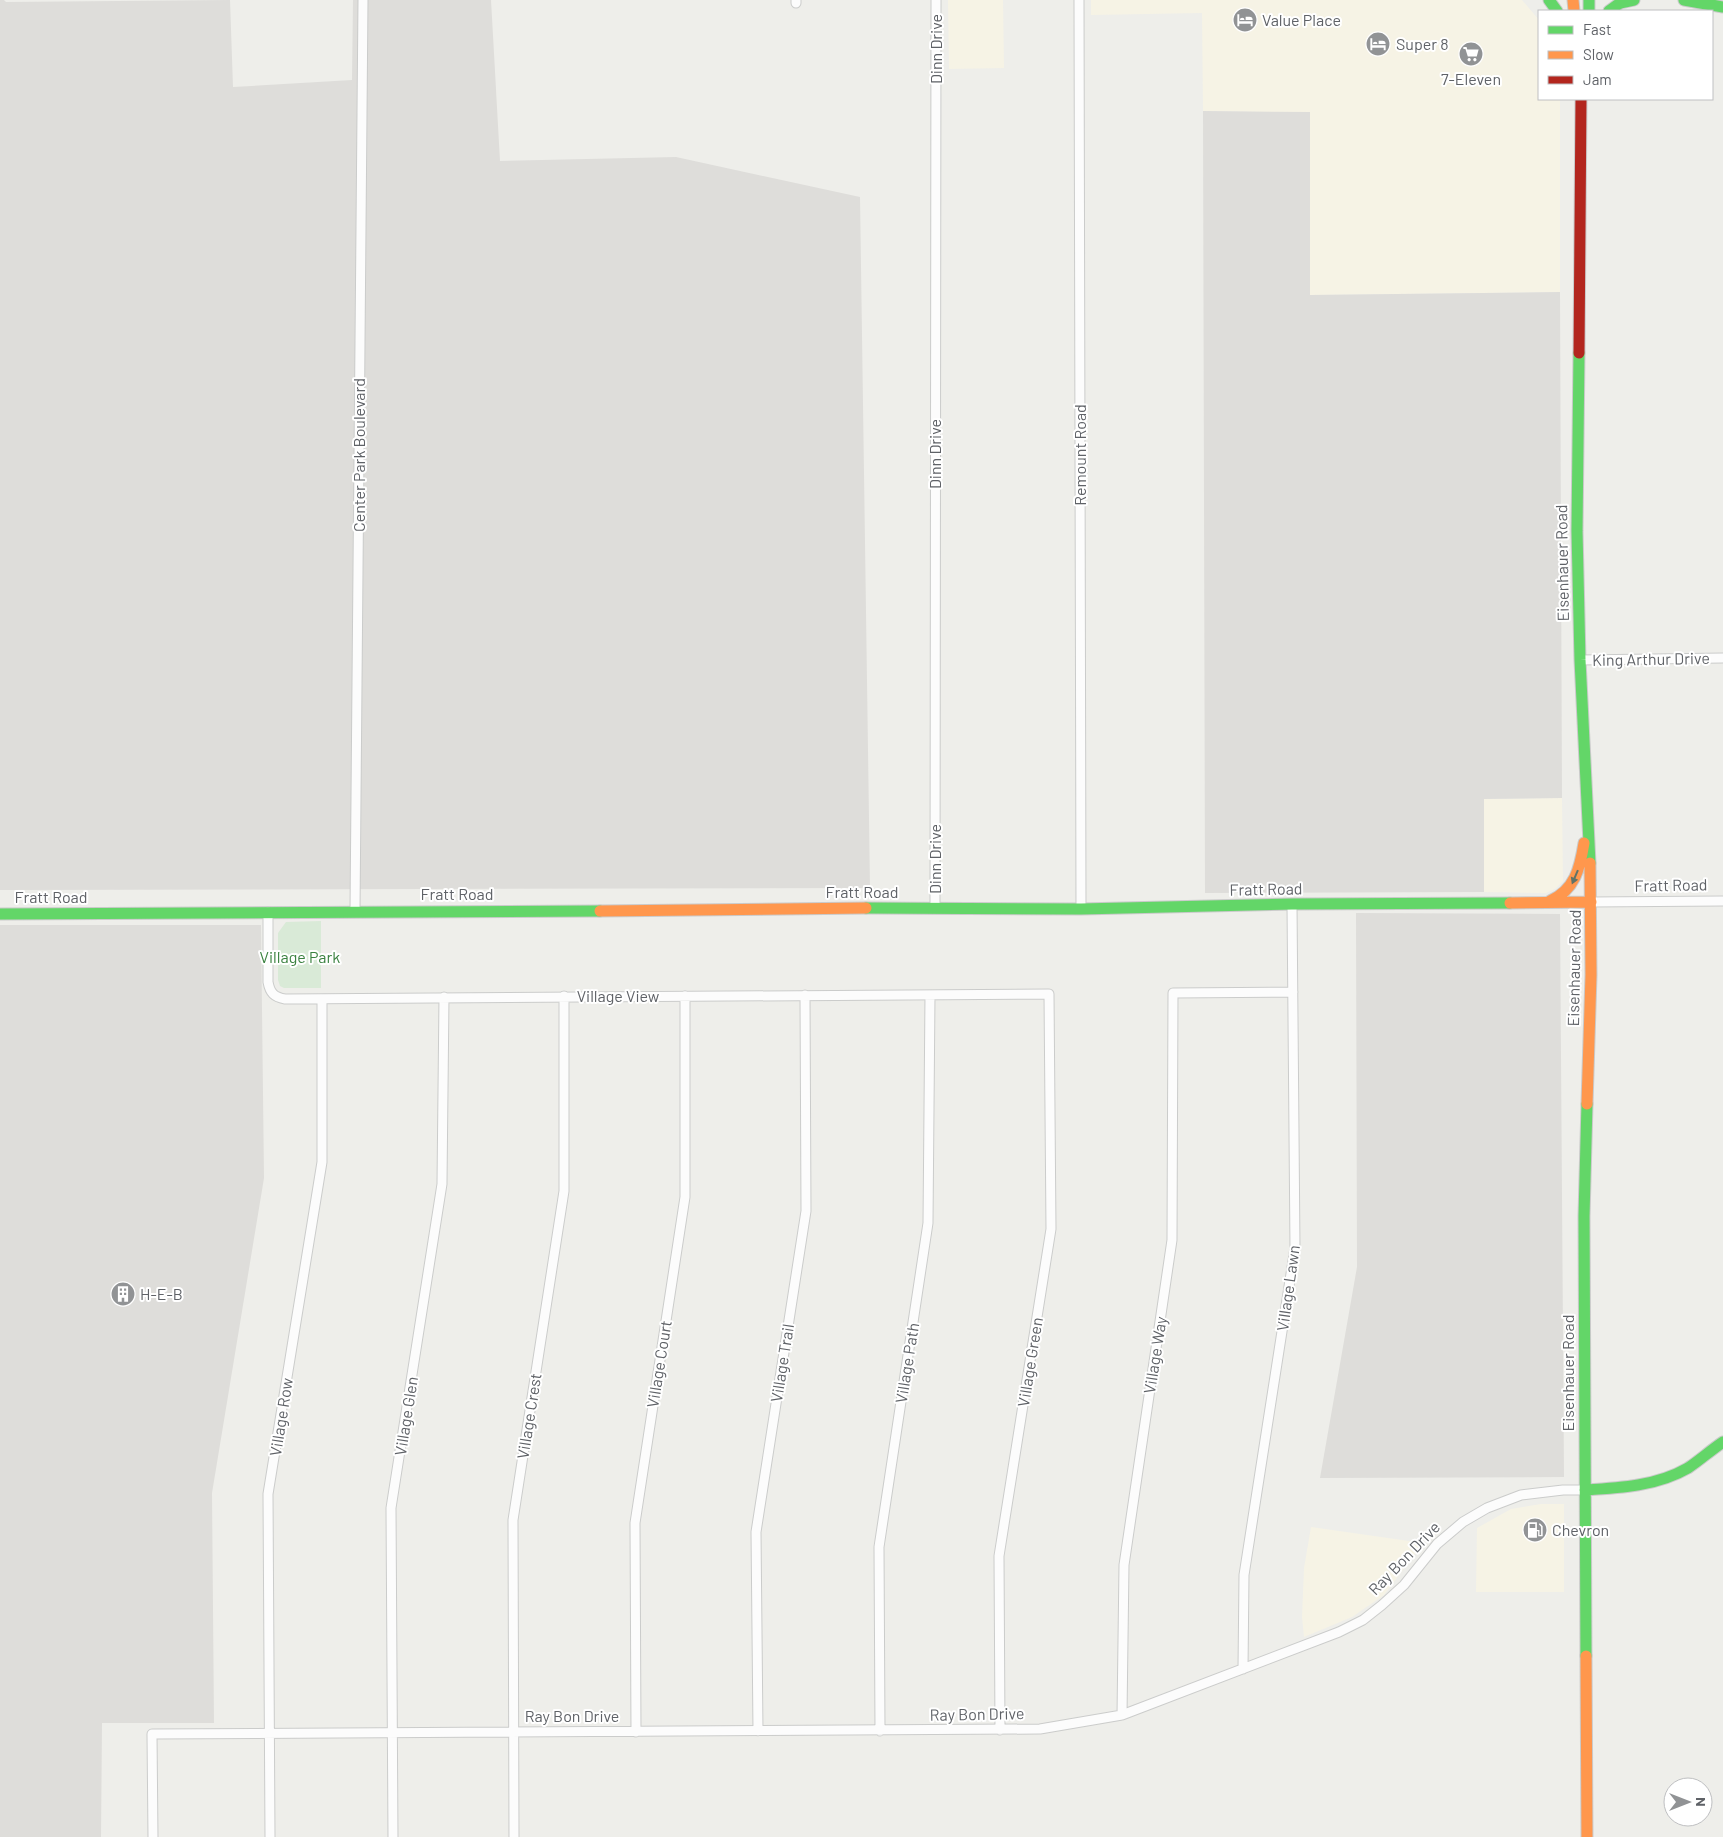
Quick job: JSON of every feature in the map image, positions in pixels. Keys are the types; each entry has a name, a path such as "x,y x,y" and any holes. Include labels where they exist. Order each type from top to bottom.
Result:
{"main road":[{"path":"1610,10 1620,3 1634,0"},
{"path":"1684,0 1723,7"},
{"name":"Eisenhauer Road","path":"1581,100 1577,521 1580,660 1591,902 1591,976 1584,1216 1587,1837"},
{"path":"1546,903 1563,895 1576,879 1588,813"},
{"name":"Fratt Road","path":"0,914 935,908 1081,909 1292,904 1591,902"},
{"name":"Ray Bon Drive","path":"1585,1490 1628,1488 1659,1480 1688,1467 1723,1442"}],"street":[{"name":"Center Park Boulevard","path":"355,911 363,0"},
{"name":"Dinn Drive","path":"935,908 936,0"},
{"name":"Remount Road","path":"1079,0 1081,909"},
{"name":"King Arthur Drive","path":"1580,660 1723,658"},
{"name":"Fratt Road","path":"1591,902 1723,901"},
{"name":"Village Lawn","path":"1243,1669 1244,1576 1295,1248 1292,904"},
{"name":"Village View","path":"268,912 268,982 271,992 276,997 285,999 1049,994"},
{"name":"Village Way","path":"1122,1715 1124,1565 1172,1240 1173,993 1293,992"},
{"name":"Village Path","path":"880,1731 879,1547 928,1222 930,994"},
{"name":"Village Green","path":"1000,1730 999,1556 1051,1229 1049,994"},
{"name":"Village Trail","path":"758,1732 756,1532 806,1211 805,995"},
{"name":"Village Crest","path":"514,1837 513,1520 564,1191 564,996"},
{"name":"Village Court","path":"636,1732 635,1523 685,1198 686,996"},
{"name":"Village Glen","path":"393,1837 391,1508 442,1184 444,997"},
{"name":"Village Row","path":"270,1837 268,1494 322,1162 322,999"},
{"name":"Ray Bon Drive","path":"153,1837 152,1734 1000,1730 1058,1727 1122,1715 1314,1643 1363,1620 1404,1585 1437,1544 1463,1522 1487,1508 1520,1496 1563,1490 1585,1490"}],"shaded area":[{"path":"0,0 6,2 230,0 233,87 352,80 353,0 491,0 500,161 676,157 860,197 870,888 0,890"},
{"path":"948,0 1003,0 1004,68 949,69"},
{"path":"1091,0 1522,0 1538,19 1538,100 1560,100 1560,292 1310,295 1310,113 1203,111 1202,13 1091,15"},
{"path":"1203,111 1310,112 1310,295 1560,292 1562,798 1484,799 1484,892 1205,893"},
{"path":"1562,798 1563,881 1555,889 1546,893 1484,892 1484,799"},
{"path":"1356,913 1560,914 1564,1477 1320,1478 1357,1267"},
{"path":"0,925 261,925 264,1178 212,1493 214,1723 102,1723 101,1837 0,1837"},
{"path":"1541,1504 1564,1504 1564,1592 1476,1592 1477,1528 1511,1509"},
{"path":"1311,1527 1423,1543 1384,1595 1352,1617 1304,1637 1302,1617 1304,1568"}],"green space":[{"name":"Village Park","path":"321,921 321,988 284,988 280,986 278,980 278,933 286,922"}],"traffic: fast":[{"path":"1549,0 1556,10"},
{"path":"1589,0 1589,10"},
{"path":"1610,10 1620,3 1634,0"},
{"path":"1684,0 1723,7"},
{"path":"1579,353 1577,531 1580,660 1590,863"},
{"path":"866,908 1081,909 1292,904 1510,903"},
{"path":"0,914 600,911"},
{"path":"1586,1656 1584,1216 1587,1104"},
{"path":"1585,1490 1625,1487 1664,1479 1688,1468 1723,1442"}],"traffic: slow":[{"path":"1573,0 1574,10"},
{"path":"1550,901 1565,891 1571,884 1581,861 1584,843"},
{"path":"1587,1104 1591,975 1590,863"},
{"path":"1510,903 1591,902"},
{"path":"600,911 866,908"},
{"path":"1586,1656 1587,1837"}],"traffic: jam":[{"path":"1579,353 1581,100"}],"place":[{"name":"Value Place","path":"1245,20"},
{"name":"Super 8","path":"1378,44"},
{"name":"7-Eleven","path":"1471,54"},
{"name":"H-E-B","path":"123,1294"},
{"name":"Chevron","path":"1535,1530"}]}
